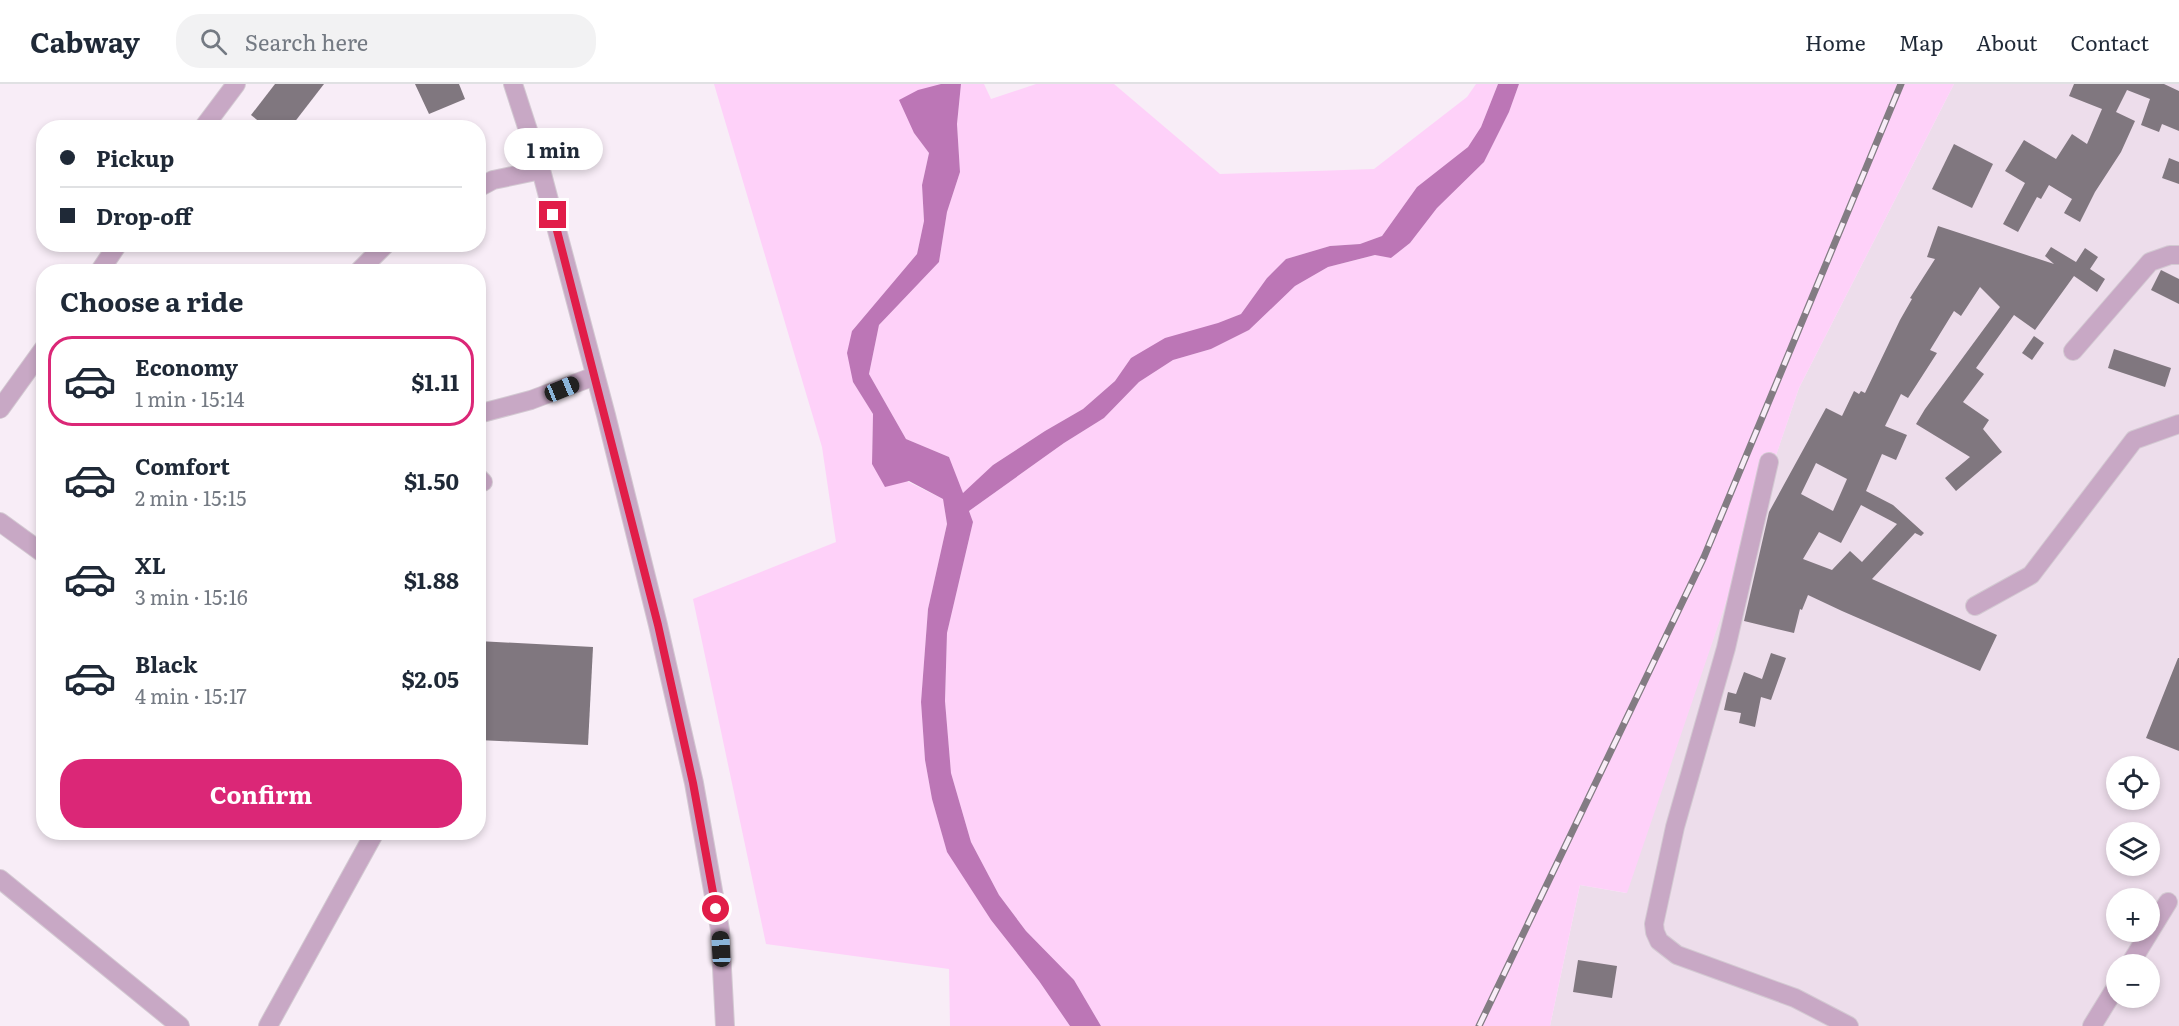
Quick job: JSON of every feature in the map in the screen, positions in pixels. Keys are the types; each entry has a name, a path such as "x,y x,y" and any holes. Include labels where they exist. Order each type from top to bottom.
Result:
{"street":[{"path":"208,120 236,84"},
{"path":"513,84 541,170 658,625 693,783 720,930 725,1026"},
{"path":"486,184 493,180 541,170"},
{"path":"366,264 378,252"},
{"path":"2073,351 2150,262 2170,255 2179,255"},
{"path":"0,409 36,359"},
{"path":"486,412 531,400 595,376"},
{"path":"1975,606 2031,575 2134,440 2179,424"},
{"path":"1769,462 1726,648 1675,827 1654,924 1655,932 1659,941 1677,956 1795,998 1849,1026"},
{"path":"0,522 36,548"},
{"path":"268,1026 371,840"},
{"path":"0,879 180,1026"},
{"path":"2136,954 2168,902"},
{"path":"2092,1026 2106,1003"}],"shaded area":[{"path":"714,84 941,84 914,133 929,153 922,185 924,221 917,254 852,331 853,382 873,414 872,464 943,499 947,524 928,609 921,702 925,760 932,799 947,851 991,920 1039,981 1070,1026 950,1026 949,969 766,944 693,599 836,542 822,447"},
{"path":"941,84 961,84 957,124 960,172 947,212 939,262 879,325 869,374 906,439 949,457 963,493 993,465 1083,409 1115,381 1131,358 1165,338 1241,314 1267,278 1286,259 1330,246 1360,244 1382,236 1417,187 1468,147 1481,127 1498,84 1519,84 1509,112 1484,162 1437,208 1410,243 1391,258 1375,255 1328,267 1295,286 1249,330 1211,349 1173,360 1139,382 1104,418 1064,443 969,511 973,522 947,633 945,701 951,773 971,842 999,895 1026,931 1074,980 1101,1026 1070,1026 1039,981 991,920 947,852 932,799 925,760 921,702 928,609 947,524 943,499 909,481 885,487 872,464 873,414 853,382 847,353 852,331 917,254 924,221 922,185 929,153 914,133 899,100 918,90"},
{"path":"961,84 984,84 991,99 1036,84 1114,84 1220,174 1374,169 1467,97 1476,84 1498,84 1481,127 1468,147 1417,187 1382,236 1360,244 1330,246 1286,259 1267,278 1241,314 1131,358 1115,381 1083,409 993,465 963,494 949,457 906,439 869,374 879,325 939,262 947,212 960,172 957,124"},
{"path":"1519,84 1954,84 1799,388 1627,893 1580,885 1550,1026 1101,1026 1074,980 1026,931 999,895 971,842 951,773 945,701 947,633 973,522 969,511 1064,443 1104,418 1139,382 1173,360 1211,349 1249,330 1295,286 1328,267 1376,255 1391,258 1410,243 1437,208 1484,162 1509,112"},
{"path":"1954,84 2179,84 2179,1026 1550,1026 1580,885 1626,893 1799,388"}],"building":[{"path":"275,84 324,84 296,120 257,120 251,115"},
{"path":"415,84 459,84 465,99 429,114"},
{"path":"2074,84 2164,84 2179,91 2179,131 2162,124 2159,132 2141,125 2150,99 2127,90 2116,112 2135,121 2121,152 2095,192 2080,222 2064,213 2072,199 2049,185 2041,199 2037,197 2018,232 2003,224 2025,183 2005,171 2024,140 2056,159 2072,134 2087,144 2102,109 2069,96"},
{"path":"1954,144 1993,164 1972,208 1932,189"},
{"path":"2169,158 2179,162 2179,184 2162,178"},
{"path":"1938,226 2054,264 2045,256 2051,247 2076,262 2085,248 2098,257 2090,269 2105,279 2097,292 2074,276 2035,330 2014,315 1976,368 1984,374 1963,402 1989,420 1983,429 2002,452 1956,491 1945,478 1970,457 1916,424 2000,307 1980,287 1961,316 1954,311 1930,350 1937,353 1908,398 1901,394 1885,426 1907,435 1896,460 1882,454 1866,491 1893,505 1924,533 1921,536 1915,533 1872,579 1997,635 1980,671 1808,595 1802,610 1800,609 1794,633 1744,621 1769,512 1826,408 1842,416 1854,391 1859,394 1861,391 1865,393 1912,299 1910,298 1935,259 1927,257","holes":["1816,463 1847,479 1833,511 1801,494","1861,505 1897,524 1862,562 1850,551 1832,570 1803,559 1819,532 1841,543"]},
{"path":"2161,270 2179,279 2179,304 2151,290"},
{"path":"2034,336 2044,343 2032,360 2022,353"},
{"path":"2114,349 2171,368 2165,387 2108,368"},
{"path":"486,641 593,647 588,745 486,740"},
{"path":"1771,653 1786,658 1771,700 1761,697 1755,727 1739,723 1741,713 1724,710 1728,692 1736,694 1744,672 1762,679"},
{"path":"2179,658 2179,751 2146,738"},
{"path":"1578,960 1617,966 1612,998 1573,992"}],"railway":[{"path":"1479,1026 1704,557 1901,84"}],"route":[{"path":"553,215 658,625 693,783 716,909"}]}
